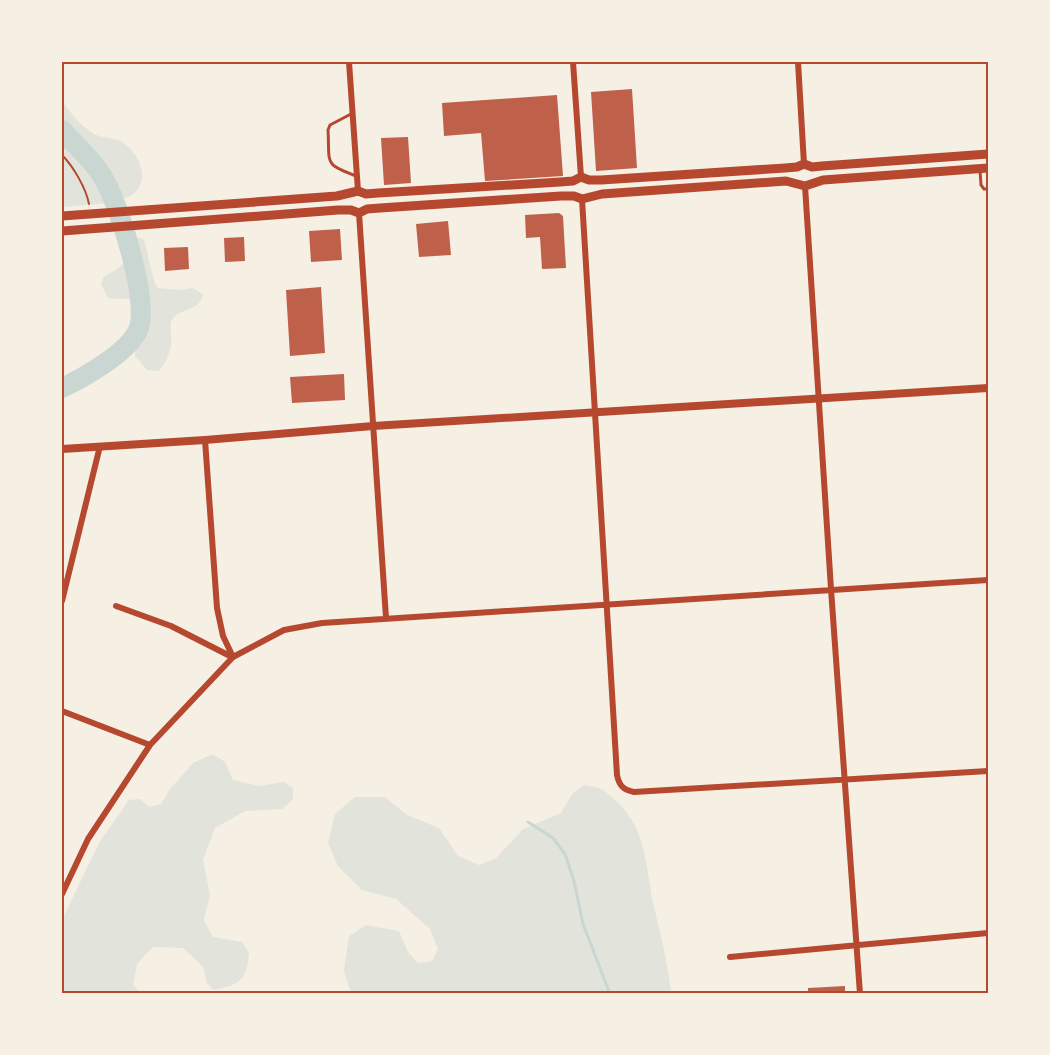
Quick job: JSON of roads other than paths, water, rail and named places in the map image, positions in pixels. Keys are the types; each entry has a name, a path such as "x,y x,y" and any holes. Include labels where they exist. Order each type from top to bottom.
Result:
{"main road":[{"path":"62,216 92,210 134,211 358,193 988,154"},
{"path":"805,166 816,174 805,184"},
{"path":"805,166 794,175 805,184"},
{"path":"62,231 582,197 786,181 805,184 823,180 984,168"},
{"path":"581,180 592,188 582,197"},
{"path":"581,180 570,189 582,197"},
{"path":"358,193 370,201 359,210"},
{"path":"358,193 348,202 359,210"}],"street":[{"path":"349,62 358,193"},
{"path":"573,62 581,180"},
{"path":"798,62 805,166"},
{"path":"805,184 860,993"},
{"path":"582,197 619,784 634,792 988,771"},
{"path":"359,210 386,618"},
{"path":"62,448 205,440 372,426 988,388"},
{"path":"205,440 217,608 223,636 233,657"},
{"path":"62,601 100,446"},
{"path":"62,894 88,839 150,745 233,657 284,630 322,623 386,618 988,580"},
{"path":"116,606 171,626 233,657"},
{"path":"62,711 150,745"},
{"path":"730,957 988,933"}],"lane":[{"path":"353,113 330,125 328,130 330,163 334,167 357,176"},
{"path":"984,168 981,185 984,189 988,189"}],"waterway":[{"path":"62,130 97,168 112,196 132,256 141,317 138,330 125,347 93,371 62,388"},
{"path":"528,822 553,838 565,854 574,881 583,924 610,994"}]}
